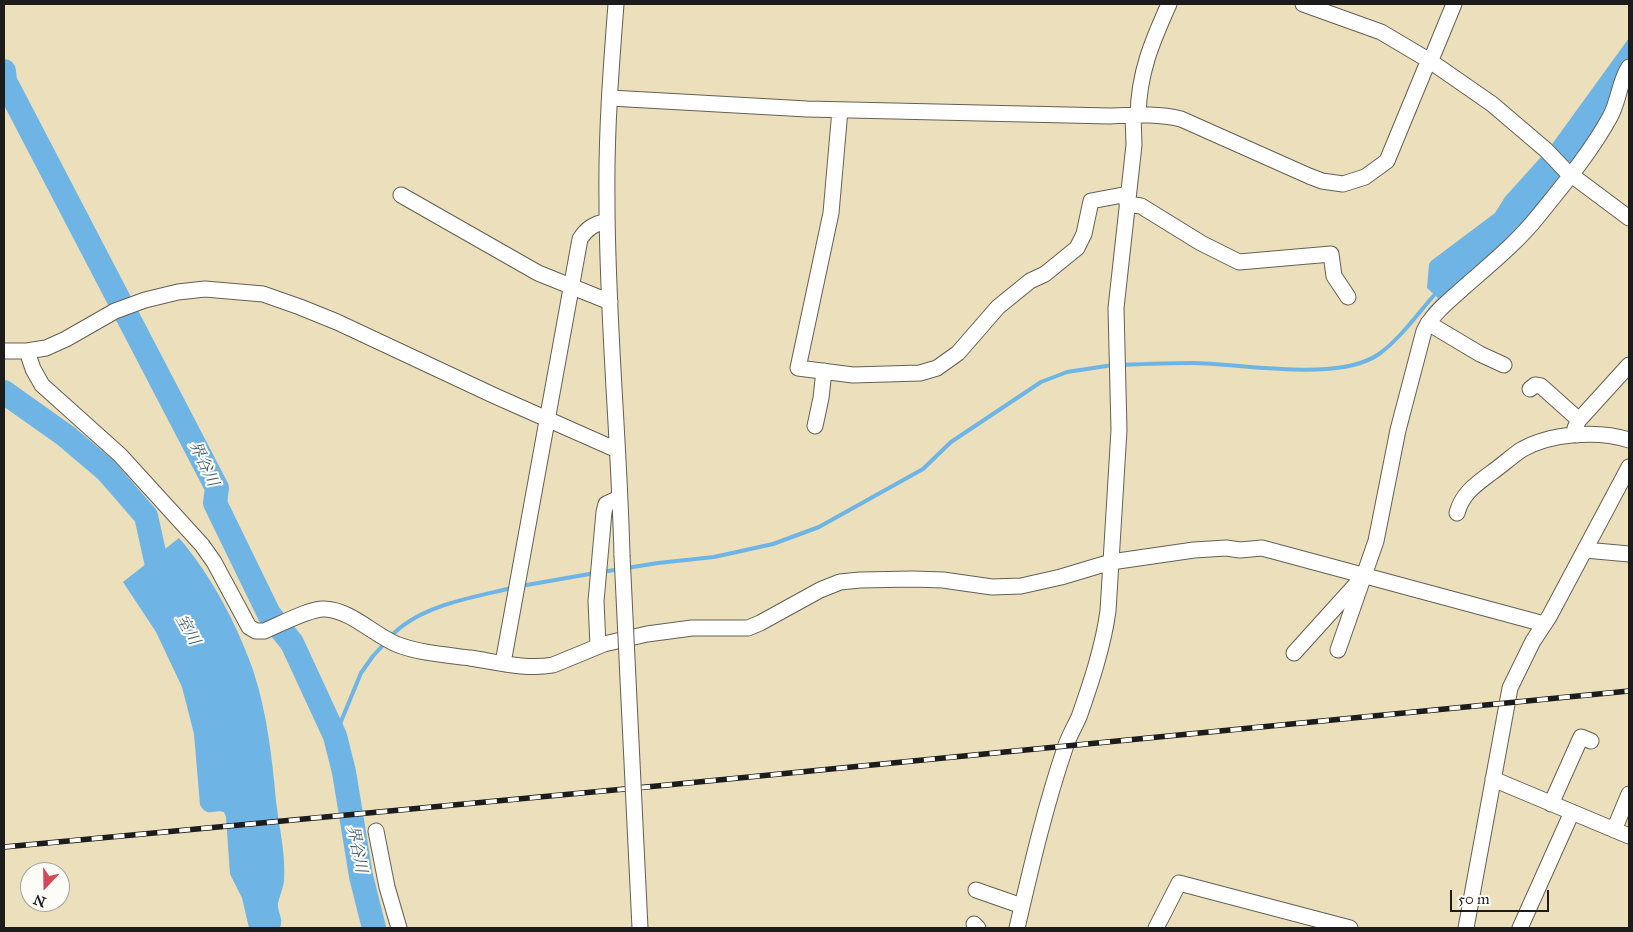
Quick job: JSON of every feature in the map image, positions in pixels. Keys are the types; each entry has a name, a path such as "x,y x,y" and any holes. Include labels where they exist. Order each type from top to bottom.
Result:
{"street":[{"path":"616,4 607,148 607,222 640,928"},
{"path":"1017,928 1044,813 1065,746 1078,718 1105,634 1119,430 1116,308 1136,115 1142,75 1151,43 1169,4"},
{"path":"1303,4 1381,32 1430,60 1492,104 1546,150 1568,173 1629,218"},
{"path":"610,98 840,110 1101,116 1156,114 1181,119 1309,176 1343,184 1365,177 1386,160 1454,4"},
{"path":"1338,650 1376,541 1398,430 1424,331 1428,323 1449,301 1523,233 1568,173 1585,156 1611,115 1620,86 1629,67"},
{"path":"840,110 831,213 798,368 853,375 920,373 938,368 958,353 998,307 1030,281 1045,274 1077,248 1084,234 1091,201 1128,199 1201,243 1239,262 1331,254 1334,276 1348,298"},
{"path":"401,195 522,265 610,302"},
{"path":"503,663 580,239 585,230 594,224 607,222"},
{"path":"4,350 27,351 46,348 66,339 115,311 178,292 205,289 263,294 337,322 617,450"},
{"path":"1428,323 1480,354 1504,365"},
{"path":"27,351 33,369 42,385 120,455 186,525 214,562 249,626 256,631 264,631 314,610 333,610 360,622 388,640 415,649 503,663 544,667 598,646 662,631 692,628 748,628 820,590 840,582 913,579 943,580 992,587 1021,586 1062,577 1111,562 1194,550 1226,548 1240,550 1262,548 1544,624"},
{"path":"1458,513 1461,500 1479,482 1522,450 1578,428 1629,366"},
{"path":"815,426 824,371"},
{"path":"1530,389 1535,385 1541,386 1578,428 1629,440"},
{"path":"1466,928 1510,688 1522,662 1585,550 1625,484 1629,467"},
{"path":"598,646 596,601 604,512 606,504 620,498"},
{"path":"1585,550 1629,554"},
{"path":"1294,653 1364,575"},
{"path":"1551,804 1581,737 1591,741"},
{"path":"1493,779 1629,836"},
{"path":"1614,830 1629,794"},
{"path":"1520,928 1572,812"},
{"path":"376,831 387,886 399,928"},
{"path":"1156,928 1179,882 1350,928"},
{"path":"976,890 1022,906"}],"water":[{"path":"1629,38 1629,56 1613,86 1602,118 1573,161 1564,168 1559,179 1531,217 1428,314 1428,309 1438,298 1427,288 1429,264 1431,261 1495,213 1505,197 1550,147"},
{"path":"179,538 202,568 222,601 247,653 258,686 273,768 283,851 284,881 278,903 281,921 280,928 249,928 242,898 230,874 226,817 224,812 208,812 200,805 194,734 182,687 156,632 123,582"}],"waterway":[{"name":"界谷川","path":"4,71 5,81 217,488 215,503 269,614 292,643 335,736 344,772 361,876 374,928"},
{"path":"1120,365 1192,363 1315,370 1339,368 1361,363 1379,354 1395,341 1436,293"},
{"path":"627,568 714,557 773,544 819,527 923,469 951,442 1041,382 1067,372 1113,365"},
{"name":"室川","path":"4,392 66,436 106,470 146,516 160,579 164,587"},
{"path":"602,572 620,569"},
{"path":"521,586 595,573"},
{"path":"390,637 402,626 431,610 463,599 512,588"},
{"path":"335,736 361,673 385,643"}],"railway":[{"path":"4,847 657,786 1629,691"}]}
